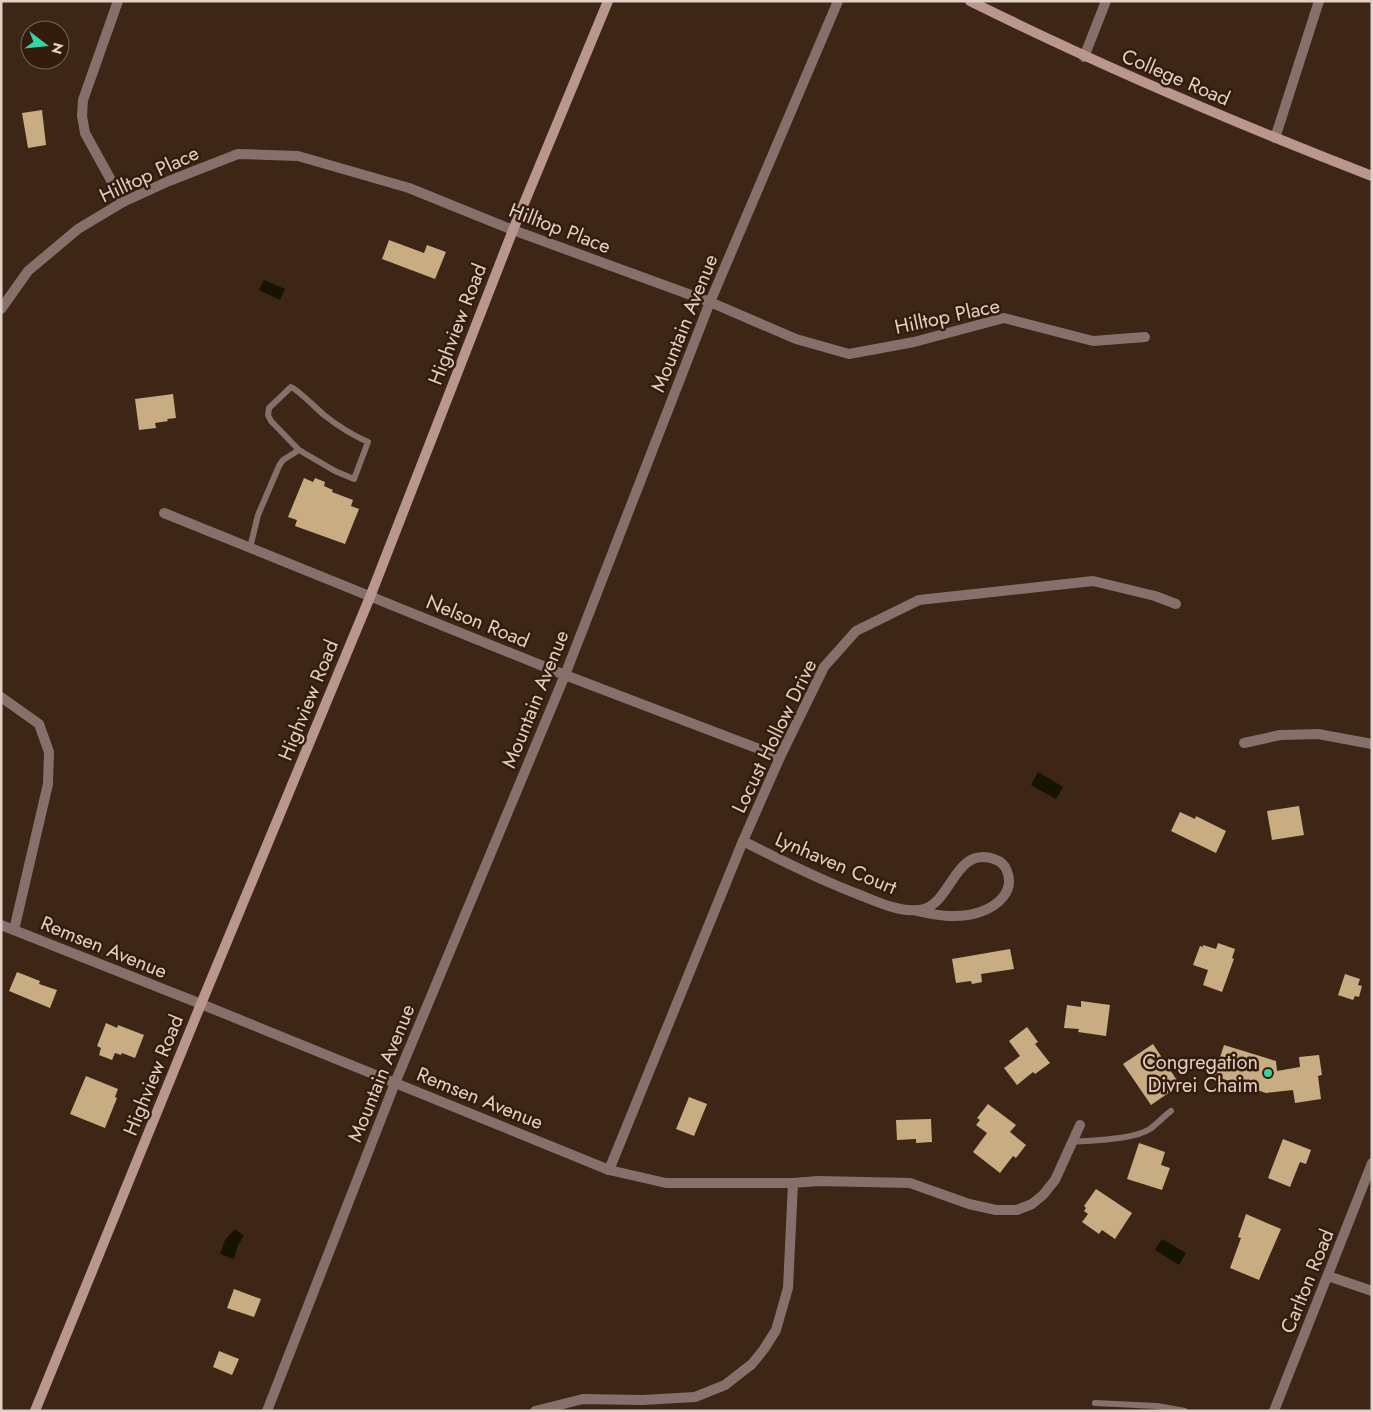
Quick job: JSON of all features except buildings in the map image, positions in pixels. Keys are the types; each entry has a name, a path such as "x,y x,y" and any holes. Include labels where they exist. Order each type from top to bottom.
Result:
{"street":[{"path":"118,1 82,100 82,116 85,133 123,202"},
{"name":"Highview Road","path":"35,1411 370,597 513,230 608,1"},
{"name":"Mountain Avenue","path":"267,1411 395,1082 565,675 710,302 838,1"},
{"name":"College Road","path":"970,1 1084,57 1275,138 1372,176"},
{"path":"1084,57 1106,1"},
{"path":"1275,138 1319,1"},
{"name":"Hilltop Place","path":"1,309 28,271 78,229 123,202 169,181 238,154 298,156 409,188 513,230 710,302 796,339 849,354 914,342 1004,318 1093,341 1145,337"},
{"name":"Nelson Road","path":"164,513 565,675 780,757"},
{"name":"Locust Hollow Drive","path":"609,1170 743,841 780,757 824,667 856,631 918,600 1094,581 1155,596 1176,604"},
{"path":"1,697 39,724 49,752 48,784 14,930"},
{"path":"1244,743 1280,735 1318,734 1372,744"},
{"name":"Lynhaven Court","path":"743,841 820,880 886,905 936,915 954,917 981,912 996,905 1008,890 1010,882 1006,867 999,861 991,858 973,859 965,863 933,904 927,909 917,911"},
{"name":"Remsen Avenue","path":"1,925 395,1082 609,1170 666,1183 857,1181 910,1183 969,1204 996,1210 1017,1210 1032,1204 1043,1195 1055,1180 1080,1125"},
{"name":"Carlton Road","path":"1274,1411 1372,1163"},
{"path":"536,1411 583,1399 643,1400 694,1397 725,1385 752,1364 776,1330 788,1288 793,1183"},
{"path":"1328,1276 1372,1291"}],"lane":[{"path":"291,387 298,390 303,398 347,432 368,442 354,479 335,471 299,450 268,415 269,408 291,387"},
{"path":"250,548 258,515 278,466 283,460 299,450"},
{"path":"1071,1142 1102,1140 1136,1134 1149,1129 1171,1110"},
{"path":"1095,1403 1157,1406 1185,1411"}],"shaded area":[{"path":"264,280 285,289 280,300 259,290"},
{"path":"1038,772 1063,787 1056,799 1031,785"},
{"path":"235,1229 244,1236 238,1245 234,1259 220,1254 225,1240"},
{"path":"1162,1239 1186,1253 1179,1265 1155,1250"}],"place":[{"name":"Congregation Divrei Chaim","path":"1268,1073"}]}
